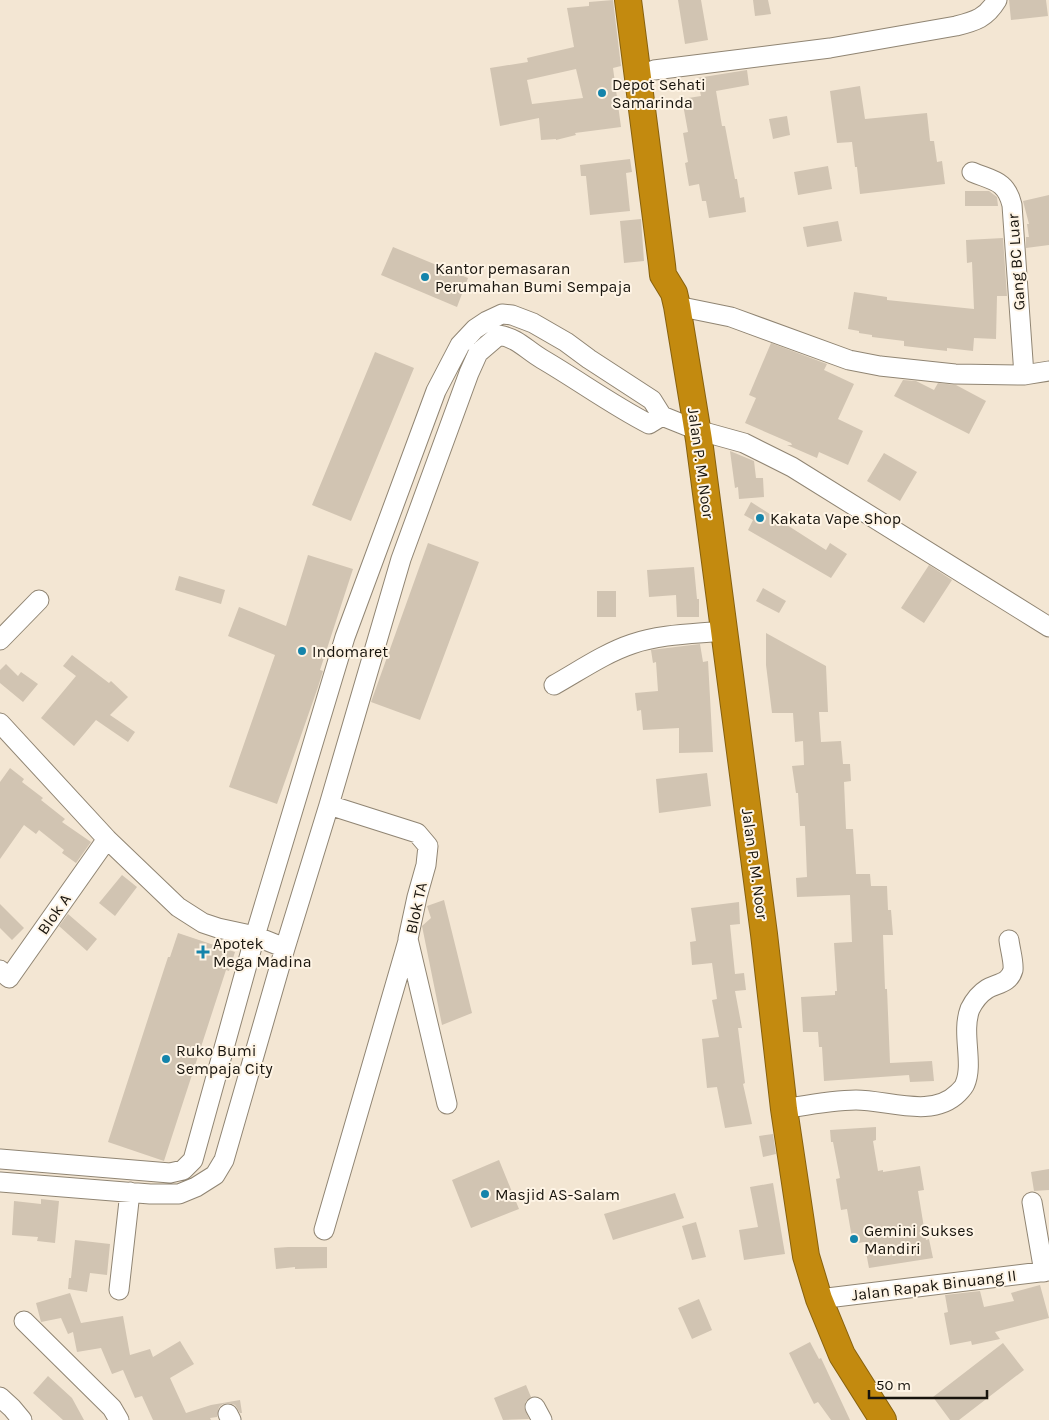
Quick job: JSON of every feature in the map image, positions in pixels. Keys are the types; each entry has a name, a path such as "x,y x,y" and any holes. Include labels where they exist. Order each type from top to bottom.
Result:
{"highway":[{"name":"Jalan P. M. Noor","path":"628,0 654,70 679,276 675,300"},
{"name":"Jalan P. M. Noor","path":"646,0 641,32 663,275 675,300 697,430 764,934 784,1109 806,1256 819,1298 842,1354 883,1420"}],"street":[{"path":"654,70 830,48 956,26 974,22 985,16 997,0"},
{"name":"Gang BC Luar","path":"972,172 997,182 1006,188 1012,205 1024,375"},
{"path":"675,300 763,327 849,360 880,366 955,374 1024,375 1049,371"},
{"path":"0,1182 179,1194 196,1187 215,1175 224,1160 401,560 469,373 478,352 502,314 512,315 533,323 566,342 652,400 662,416 697,430 744,443 792,467 1049,627"},
{"path":"0,1159 170,1174 182,1170 193,1160 255,936 345,637 436,391 460,345 475,329 493,328 513,338 622,410 648,424 662,416"},
{"path":"0,640 39,600"},
{"path":"554,685 617,650 634,643 677,635 724,632"},
{"path":"0,723 107,839 185,911 202,923 255,936 285,948"},
{"name":"Blok TA","path":"329,805 417,833 428,846 426,865 408,939 447,1104"},
{"name":"Blok A","path":"0,970 9,978 107,839"},
{"path":"324,1230 408,939"},
{"path":"784,1109 834,1101 857,1100 910,1106 934,1106 954,1097 965,1086 968,1074 967,1021 970,1008 978,996 988,988 1009,979 1013,969 1009,940"},
{"path":"119,1290 130,1192"},
{"path":"1032,1202 1047,1271"},
{"name":"Jalan Rapak Binuang II","path":"819,1298 1047,1271"},
{"path":"24,1321 112,1408 119,1420"},
{"path":"0,1397 22,1420"}],"building":[{"path":"613,0 621,66 613,68 621,127 575,133 576,135 556,140 541,140 539,118 500,126 490,68 528,62 527,58 574,47 567,8 589,6 589,2","holes":["576,69 583,98 532,104 527,80"]},
{"path":"678,0 701,0 708,40 685,44"},
{"path":"753,0 768,0 771,14 755,16"},
{"path":"1009,0 1046,0 1048,16 1011,20"},
{"path":"747,70 749,85 716,91 722,126 725,126 735,179 737,179 740,198 744,197 746,212 709,218 706,201 702,201 699,184 689,186 685,163 688,162 683,133 688,132 682,99 701,96 697,78"},
{"path":"860,86 865,119 927,113 930,141 934,141 937,162 942,161 945,184 860,194 852,142 837,143 830,91"},
{"path":"787,116 790,135 773,139 769,119"},
{"path":"630,159 632,172 626,173 630,211 590,215 586,176 581,176 580,165"},
{"path":"828,166 832,189 798,195 794,172"},
{"path":"965,191 989,191 997,197 998,206 965,206"},
{"path":"1049,195 1049,245 1026,248 1026,237 1029,237 1027,224 1029,224 1023,201"},
{"path":"641,219 644,261 624,263 620,221"},
{"path":"838,221 842,241 807,247 803,227"},
{"path":"1003,238 1007,296 997,296 996,339 974,338 973,351 947,348 947,351 904,346 904,341 872,337 872,335 848,329 854,292 887,297 887,300 974,309 972,262 967,263 966,240"},
{"name":"Kantor pemasaran Perumahan Bumi Sempaja","path":"393,247 468,278 457,307 381,275"},
{"path":"771,343 827,364 824,370 854,384 838,419 863,431 848,465 819,452 817,458 787,445 792,445 791,443 745,423 756,398 749,395"},
{"path":"375,352 414,368 351,521 312,505"},
{"path":"903,380 916,381 934,390 938,383 956,385 986,401 969,434 894,396"},
{"path":"730,451 754,461 756,478 763,478 764,497 739,499 738,487 735,488"},
{"path":"884,453 917,472 900,501 867,481"},
{"path":"751,502 826,550 830,543 847,554 831,578 748,530 753,520 744,515"},
{"path":"428,543 479,562 420,720 371,702"},
{"path":"308,555 353,569 320,670 323,671 318,687 277,804 229,787 275,655 228,636 239,607 286,626"},
{"path":"929,565 952,580 924,623 901,608"},
{"path":"694,567 697,599 699,599 699,617 677,617 676,595 649,597 647,570"},
{"path":"179,576 225,590 221,604 175,590"},
{"path":"763,588 786,601 779,613 756,601"},
{"path":"597,591 616,591 616,617 597,617"},
{"path":"766,633 826,666 828,712 819,712 821,742 841,741 843,764 850,764 851,781 844,782 846,829 853,829 856,874 870,874 871,886 887,886 888,910 891,910 893,935 883,935 890,1063 932,1061 934,1081 910,1082 909,1075 824,1081 822,1047 819,1047 818,1032 803,1032 801,997 835,995 835,991 837,991 834,943 852,942 850,895 797,897 796,878 807,877 805,826 800,826 798,793 796,793 792,766 804,765 803,741 795,742 793,713 772,713 766,665"},
{"path":"700,644 703,662 708,661 713,752 679,753 679,728 643,730 641,710 637,711 635,693 658,691 656,662 653,663 651,650"},
{"path":"72,655 109,683 111,681 128,697 110,715 135,732 128,742 96,720 74,746 41,718 76,676 63,666"},
{"path":"6,664 18,676 21,672 38,684 23,702 0,683 0,670"},
{"path":"10,768 24,779 22,782 43,798 41,800 65,819 62,822 91,842 76,863 62,853 64,850 39,830 36,834 24,825 0,859 0,782"},
{"path":"707,773 711,806 659,813 656,779"},
{"path":"122,875 137,887 115,916 99,903"},
{"path":"444,900 472,1013 442,1025 422,926 431,918 427,906"},
{"path":"739,902 740,924 730,925 735,974 744,973 746,990 735,991 742,1028 738,1028 745,1083 743,1084 752,1124 725,1128 717,1087 707,1088 702,1039 719,1037 712,1000 717,999 712,963 692,965 690,942 696,941 691,908"},
{"path":"0,904 24,928 12,940 0,928"},
{"path":"68,914 97,939 87,951 59,926"},
{"name":"Ruko Bumi Sempaja City","path":"178,933 235,952 229,971 226,970 164,1161 108,1142 168,957 170,957"},
{"path":"876,1127 876,1140 873,1141 878,1171 883,1170 883,1172 920,1166 924,1190 918,1191 926,1240 929,1239 933,1258 869,1268 864,1242 853,1244 847,1209 841,1210 836,1179 840,1178 830,1130"},
{"path":"773,1134 776,1154 763,1157 759,1136"},
{"name":"Masjid AS-Salam","path":"499,1160 519,1209 471,1228 452,1180"},
{"path":"1049,1169 1049,1190 1034,1191 1031,1172"},
{"path":"773,1183 785,1254 744,1260 739,1230 758,1227 750,1187"},
{"path":"675,1193 684,1218 613,1240 604,1214"},
{"path":"41,1199 59,1201 55,1243 37,1241 38,1237 12,1235 14,1201 41,1204"},
{"path":"696,1222 706,1257 692,1260 682,1226"},
{"path":"75,1240 110,1244 107,1275 90,1273 87,1292 68,1289"},
{"path":"327,1247 327,1268 295,1269 295,1267 276,1269 274,1248"},
{"path":"1040,1285 1049,1318 995,1332 1000,1339 972,1345 971,1341 950,1345 944,1313 948,1312 945,1295 980,1291 984,1307 1014,1301 1011,1293"},
{"path":"70,1293 81,1323 123,1316 130,1355 150,1349 153,1357 180,1341 194,1364 170,1378 186,1413 211,1405 240,1400 242,1413 240,1413 235,1405 228,1403 219,1407 217,1417 210,1418 211,1420 153,1420 142,1396 135,1398 123,1370 112,1374 101,1348 77,1352 73,1332 68,1334 61,1318 41,1322 36,1303"},
{"path":"699,1299 712,1330 692,1339 678,1308"},
{"path":"810,1342 819,1359 821,1358 850,1420 831,1420 818,1402 814,1404 789,1353"},
{"path":"1003,1343 1024,1370 959,1420 950,1420 933,1397"},
{"path":"48,1376 72,1398 84,1420 63,1420 33,1393"},
{"path":"526,1385 531,1397 526,1401 524,1407 529,1419 503,1420 494,1398"}],"place":[{"name":"Depot Sehati Samarinda","path":"602,93"},
{"name":"Kantor pemasaran Perumahan Bumi Sempaja","path":"425,277"},
{"name":"Kakata Vape Shop","path":"760,518"},
{"name":"Indomaret","path":"302,651"},
{"name":"Apotek Mega Madina","path":"203,952"},
{"name":"Ruko Bumi Sempaja City","path":"166,1059"},
{"name":"Masjid AS-Salam","path":"485,1194"},
{"name":"Gemini Sukses Mandiri","path":"854,1239"}]}
